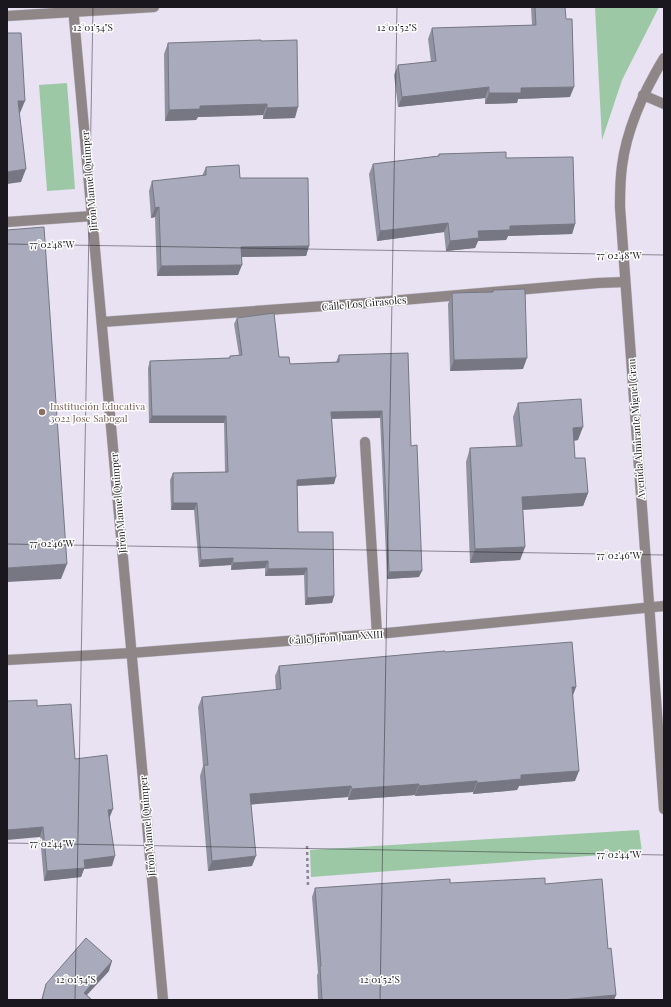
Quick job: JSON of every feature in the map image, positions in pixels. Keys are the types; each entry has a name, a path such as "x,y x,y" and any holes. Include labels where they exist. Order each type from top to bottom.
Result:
{"street":[{"path":"7,16 73,9 154,7"},
{"name":"Jirón Manuel Quimper","path":"73,9 163,1000"},
{"name":"Avenida Almirante Miguel Grau","path":"664,58 643,95 628,138 622,167 620,206 664,809"},
{"path":"643,95 664,104"},
{"path":"7,222 92,216"},
{"name":"Calle Los Girasoles","path":"102,322 368,303 598,283 626,282"},
{"path":"364,442 377,634"},
{"name":"Calle Jirón Juan XXIII","path":"7,660 131,653 377,634 664,606"}],"path":[{"path":"307,846 308,886"}],"green space":[{"path":"595,7 659,7 622,80 602,140"},
{"path":"67,83 75,189 47,191 39,85"},
{"path":"639,830 642,852 311,877 310,850"}],"building":[{"path":"535,7 565,7 566,19 572,19 574,87 521,88 521,93 489,93 489,87 402,97 398,65 436,61 432,28 536,25"},
{"path":"7,33 21,33 25,101 18,101 26,169 7,172"},
{"path":"297,40 298,107 267,108 267,104 200,106 200,109 169,110 168,43"},
{"path":"506,152 506,158 573,157 575,224 510,226 510,230 478,231 479,238 450,241 448,223 380,231 373,164 439,156 439,154"},
{"path":"239,165 240,178 308,178 309,246 241,247 242,265 161,266 159,207 155,208 152,181 206,175 206,167"},
{"name":"Institución Educativa 3022 Jose Sabogal","path":"44,227 67,564 7,568 7,230"},
{"path":"525,289 527,358 454,360 452,293 493,292 493,290"},
{"path":"274,313 279,357 289,357 290,364 339,362 339,355 408,353 411,446 417,445 422,571 389,572 382,411 331,412 336,477 297,480 298,532 333,532 334,596 307,598 307,568 268,569 268,561 233,563 233,558 201,560 197,503 173,503 173,473 228,472 226,416 152,416 150,361 230,358 230,356 242,355 237,318"},
{"path":"581,399 583,427 573,428 575,458 585,458 588,493 522,497 525,547 475,549 470,448 522,446 518,403"},
{"path":"572,642 576,687 572,687 579,771 521,775 521,779 477,783 477,781 419,786 419,784 352,789 351,786 250,794 256,856 212,861 204,765 208,765 202,697 281,689 279,666 445,651"},
{"path":"37,700 37,706 71,704 75,759 107,755 113,809 108,810 115,856 84,860 85,868 47,871 43,827 7,830 7,701"},
{"path":"545,878 545,884 602,879 608,949 611,948 616,995 561,1000 322,1000 315,888 450,879 450,883"},
{"path":"86,938 112,961 84,993 92,1000 42,1000 46,984"}],"place":[{"name":"Institución Educativa 3022 Jose Sabogal","path":"42,412"}]}
